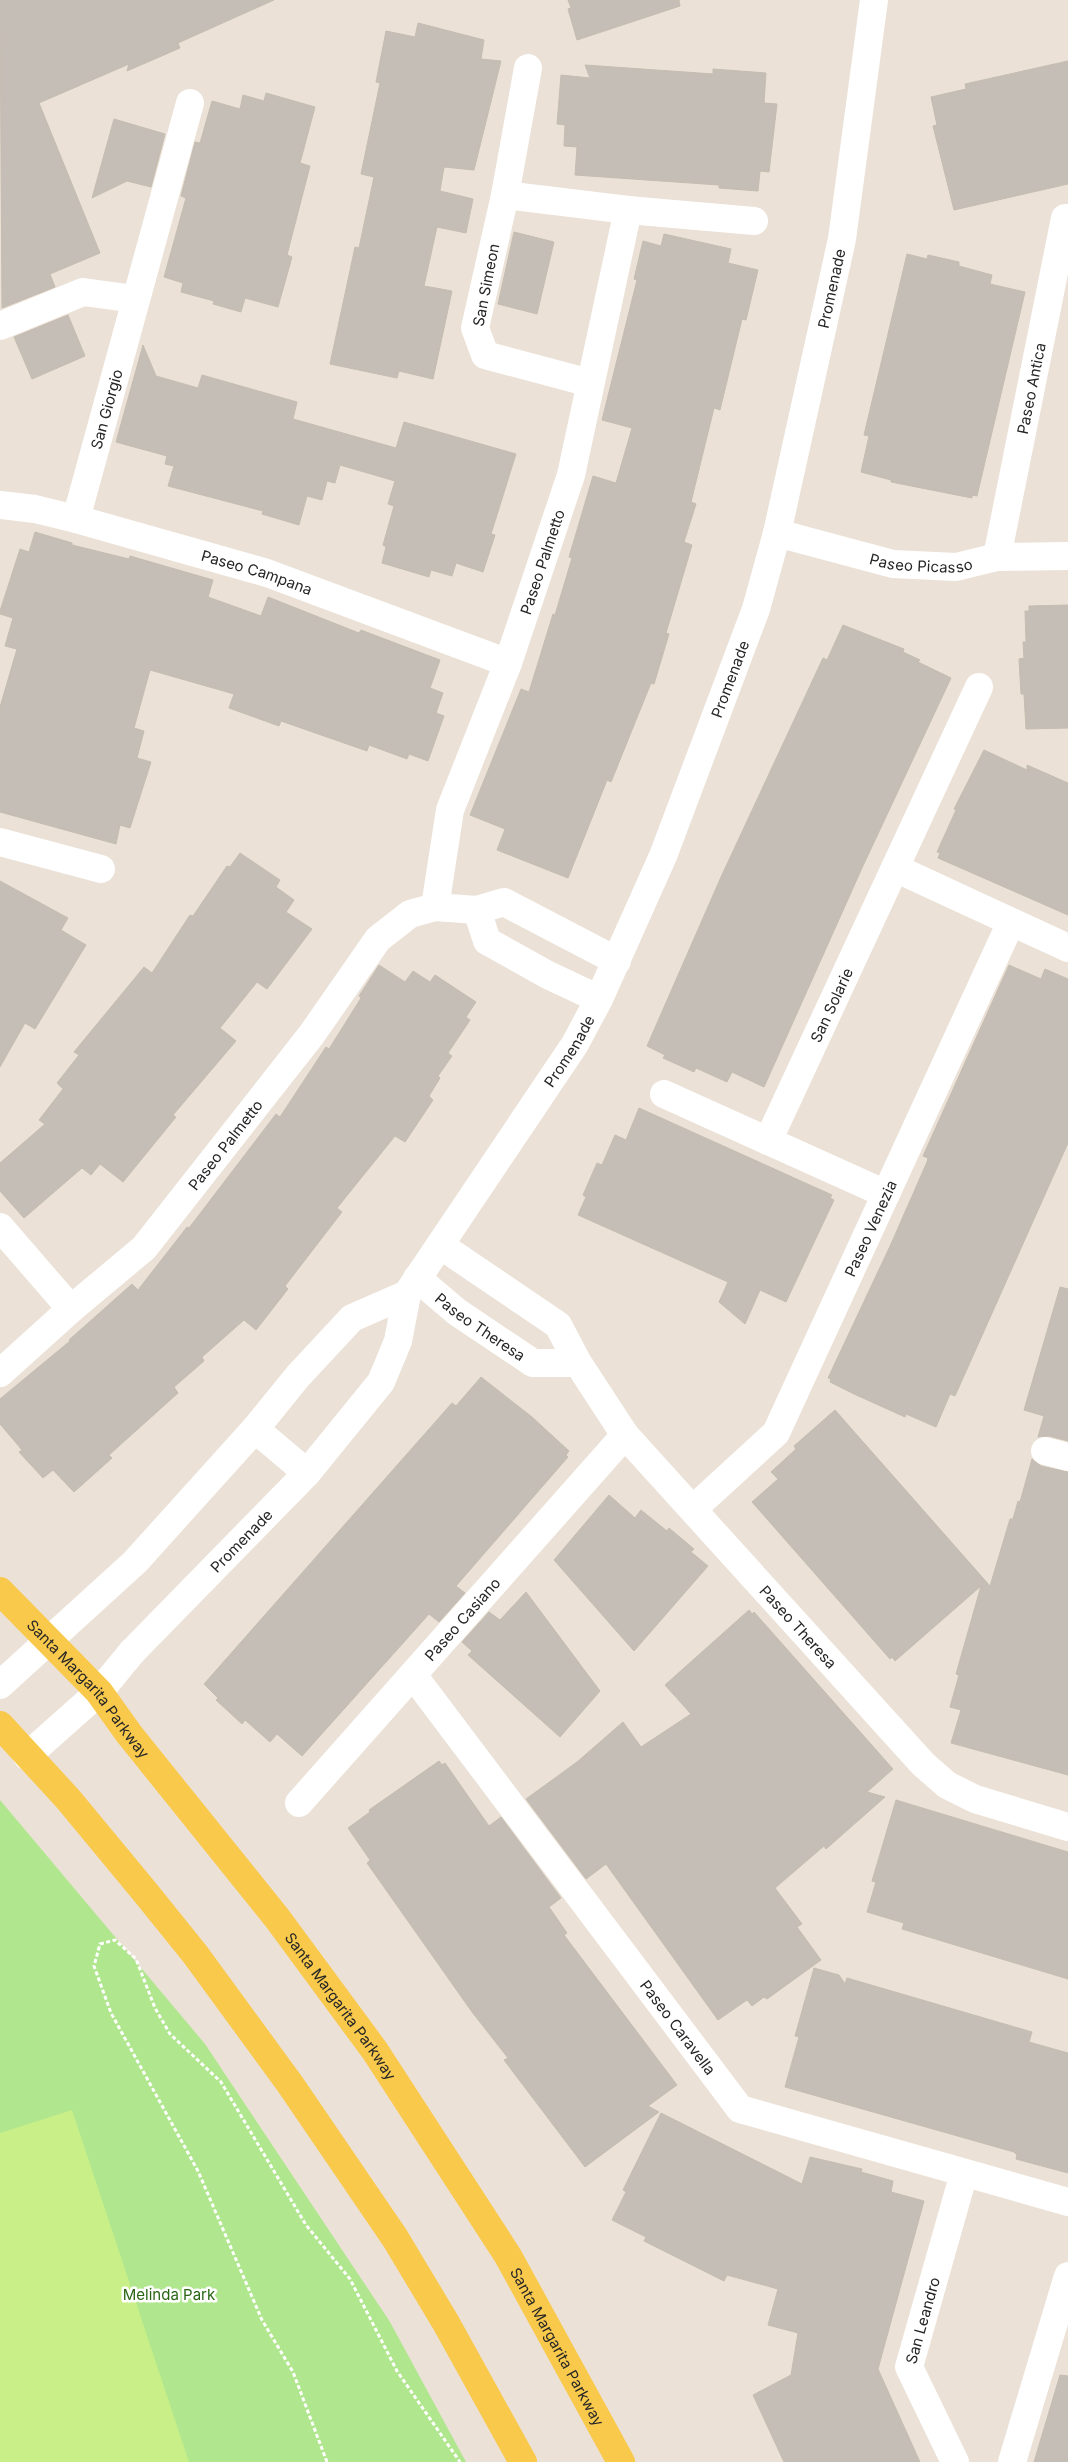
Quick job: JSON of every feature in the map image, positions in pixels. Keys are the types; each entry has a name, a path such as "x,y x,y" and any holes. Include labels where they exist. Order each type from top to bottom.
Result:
{"main road":[{"name":"Santa Margarita Parkway","path":"0,1591 99,1692 129,1734 277,1918 375,2051 508,2256 621,2462"},
{"path":"0,1726 68,1799 195,1954 341,2156 395,2238 446,2322 523,2462"}],"street":[{"name":"Promenade","path":"27,1756 99,1692 132,1652 307,1473 381,1382 398,1341 412,1286 575,1044 599,999 663,856 756,609 777,534 842,239 874,0"},
{"name":"San Simeon","path":"528,68 504,195 474,328 484,356 590,383"},
{"name":"San Giorgio","path":"76,519 190,102"},
{"path":"504,195 628,210 754,221"},
{"name":"Paseo Palmetto","path":"435,907 450,810 508,663 571,474 628,210"},
{"name":"Paseo Antica","path":"997,557 1066,218"},
{"path":"0,326 83,292 135,299"},
{"name":"Paseo Campana","path":"0,505 35,509 76,519 267,573 508,663"},
{"name":"Paseo Picasso","path":"777,534 893,564 956,567 997,557 1068,556"},
{"name":"San Solarie","path":"768,1141 979,687"},
{"path":"0,842 101,869"},
{"path":"895,868 1068,948"},
{"name":"Paseo Palmetto","path":"0,1373 71,1309 144,1248 312,1034 378,939 410,914 435,907 477,910 504,902 617,961"},
{"path":"477,910 487,941 548,975 599,999"},
{"name":"Paseo Venezia","path":"693,1508 776,1433 1011,922"},
{"path":"664,1094 886,1194"},
{"path":"0,1227 71,1309"},
{"name":"Paseo Theresa","path":"440,1246 558,1325 578,1362 625,1435 923,1764 948,1785 975,1799 1068,1827"},
{"path":"0,1685 135,1562 255,1430 298,1376 352,1318 412,1286"},
{"name":"Paseo Theresa","path":"412,1286 458,1312 533,1363 578,1362"},
{"path":"255,1430 307,1473"},
{"name":"Paseo Casiano","path":"299,1803 625,1435"},
{"name":"Paseo Caravella","path":"413,1675 740,2109 1068,2202"},
{"name":"San Leandro","path":"955,2462 908,2367 964,2173"},
{"path":"1012,2462 1068,2276"}],"path":[{"path":"327,2462 293,2372 262,2320 198,2171 111,2013 94,1966 100,1944 115,1940 136,1959 155,2008 170,2034 221,2082 306,2225 350,2279 397,2371 460,2462"}],"green space":[{"name":"Melinda Park","path":"0,1800 205,2044 390,2322 466,2462 0,2462"},
{"path":"72,2110 189,2462 0,2462 0,2133"}],"building":[{"path":"0,0 274,0 178,43 180,48 127,71 129,64 39,103 100,253 50,274 55,287 2,308"},
{"path":"568,0 679,0 680,6 577,40 568,9 571,8"},
{"path":"418,23 484,40 481,59 501,61 474,170 444,167 440,191 473,199 466,233 437,227 424,286 452,291 433,379 399,371 397,378 330,364 355,247 359,248 374,177 361,174 380,83 376,82 386,31 415,37"},
{"path":"1068,61 1068,184 954,210 933,126 937,125 931,97 966,89 965,84"},
{"path":"585,65 713,74 713,69 766,73 764,103 777,104 769,172 760,171 758,191 719,188 719,185 575,175 577,147 564,146 565,125 557,124 561,75 590,78"},
{"path":"266,93 315,107 300,163 310,166 287,255 292,257 278,307 245,298 241,312 213,304 214,301 181,292 183,283 164,277 186,198 181,196 195,142 200,143 212,101 240,109 243,95 264,101"},
{"path":"114,119 165,134 151,187 127,181 92,198"},
{"path":"514,232 554,242 537,314 498,304"},
{"path":"664,234 731,249 728,263 758,270 746,320 742,319 720,410 714,408 691,502 696,504 684,542 692,545 666,633 669,634 654,684 651,683 611,782 607,780 568,878 497,850 505,829 470,815 521,689 529,692 572,558 569,557 593,476 616,483 632,428 602,420 637,280 634,279 643,241 661,246"},
{"path":"907,254 927,259 928,255 959,262 959,266 992,275 990,284 1025,292 977,496 972,495 972,498 891,482 891,480 861,472 869,436 864,435"},
{"path":"68,315 85,356 32,379 14,337"},
{"path":"143,345 156,376 198,388 202,375 297,402 293,419 396,448 404,422 516,454 491,534 495,535 483,572 456,563 452,576 431,570 429,577 382,563 386,547 383,545 394,506 388,504 395,481 340,465 335,483 327,481 322,500 307,496 299,525 262,514 263,511 168,486 174,466 165,464 167,456 116,442"},
{"path":"35,532 72,543 72,545 129,559 130,556 213,580 208,597 261,616 268,597 359,633 361,630 440,660 430,688 443,693 436,713 444,716 428,761 409,754 407,759 369,745 367,751 281,721 279,726 229,708 234,694 150,670 134,728 144,731 137,758 151,762 130,828 120,825 116,844 0,812 0,707 17,649 5,646 13,618 0,614 0,611 20,549 29,552"},
{"path":"1068,605 1068,728 1026,729 1019,659 1024,658 1023,642 1026,642 1025,611 1029,611 1029,606"},
{"path":"843,625 904,649 903,652 920,660 918,662 951,678 862,868 764,1087 732,1072 727,1082 696,1068 694,1072 663,1058 665,1055 647,1046 721,877 823,658 827,660"},
{"path":"984,750 1027,770 1027,765 1068,783 1068,915 938,858 940,853 937,852 956,810 954,809"},
{"path":"240,853 280,880 276,887 294,900 286,912 312,929 267,989 257,982 220,1028 236,1041 173,1115 176,1117 123,1182 100,1164 91,1175 82,1168 24,1218 0,1191 0,1163 45,1124 39,1120 63,1089 57,1083 79,1055 74,1052 144,967 152,973 190,915 193,916 227,866 230,867"},
{"path":"0,881 68,918 61,930 86,945 35,1029 25,1023 0,1067"},
{"path":"379,965 405,982 413,971 430,982 435,975 476,1002 466,1017 470,1020 448,1053 452,1056 438,1076 440,1078 429,1096 433,1100 405,1142 395,1136 337,1208 342,1212 285,1286 288,1289 256,1330 244,1320 202,1357 204,1361 174,1387 178,1393 109,1455 112,1458 74,1492 53,1470 43,1478 19,1452 22,1450 0,1424 0,1399 70,1341 132,1284 138,1290 187,1227 189,1228 276,1114 280,1117 326,1047 329,1049"},
{"path":"1009,965 1041,979 1045,969 1068,979 1068,1143 955,1396 950,1394 936,1427 906,1414 905,1417 854,1394 830,1382 831,1379 828,1378 927,1162 928,1158 923,1156"},
{"path":"639,1108 832,1195 830,1198 834,1200 786,1302 760,1290 745,1324 719,1302 728,1282 578,1215 586,1197 583,1195 597,1163 602,1165 615,1135 626,1140"},
{"path":"1060,1287 1068,1289 1068,1441 1049,1436 1038,1437 1044,1416 1024,1410"},
{"path":"481,1377 532,1417 569,1451 566,1455 568,1457 456,1586 465,1593 439,1622 429,1614 302,1756 277,1734 270,1742 245,1720 242,1724 216,1700 218,1698 204,1684 452,1403 456,1406"},
{"path":"835,1410 990,1586 1010,1519 1013,1519 1018,1501 1020,1502 1032,1459 1041,1466 1068,1472 1068,1775 951,1743 961,1710 950,1707 959,1675 956,1674 981,1586 895,1661 892,1657 890,1659 752,1502 778,1479 771,1472 796,1449 794,1446"},
{"path":"609,1495 635,1518 641,1510 667,1531 669,1528 694,1549 691,1552 708,1566 634,1651 554,1560"},
{"path":"526,1592 600,1691 560,1737 468,1655 472,1651 462,1642 489,1612 500,1620"},
{"path":"749,1610 752,1614 754,1612 893,1769 867,1792 885,1797 826,1849 824,1846 775,1888 802,1924 797,1927 821,1960 767,1999 764,1997 752,2006 747,2000 718,2020 606,1864 586,1879 526,1799 577,1762 623,1722 641,1747 691,1714 665,1685"},
{"path":"439,1761 442,1765 445,1763 489,1826 501,1817 561,1898 549,1907 567,1933 564,1935 677,2085 648,2106 659,2112 585,2167 504,2060 508,2058 472,2012 367,1863 370,1860 348,1828 370,1812 369,1810"},
{"path":"896,1800 1068,1852 1068,1979 902,1929 904,1923 867,1912 876,1882 872,1881"},
{"path":"814,1968 839,1975 845,1984 847,1978 1032,2032 1029,2042 1068,2053 1068,2173 1016,2159 1017,2155 1014,2152 785,2087 799,2037 795,2036"},
{"path":"661,2113 802,2184 810,2157 862,2169 861,2172 893,2181 891,2192 924,2201 878,2369 920,2462 784,2462 753,2395 791,2375 798,2333 768,2325 778,2289 727,2275 724,2281 644,2241 646,2237 612,2220 626,2192 623,2190"},
{"path":"1060,2375 1068,2376 1068,2462 1034,2462"}]}
